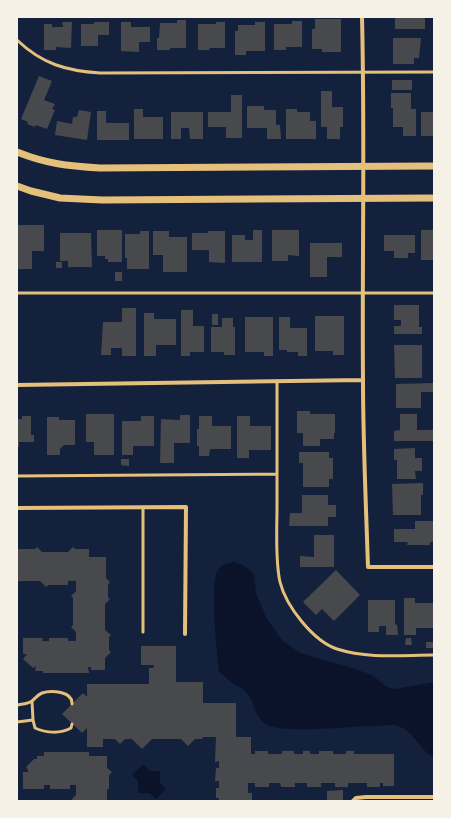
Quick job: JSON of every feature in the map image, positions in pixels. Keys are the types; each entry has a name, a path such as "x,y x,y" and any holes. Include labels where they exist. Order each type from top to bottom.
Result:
{"street":[{"path":"362,17 364,72 363,380 368,568 434,567"},
{"path":"17,152 39,160 66,166 100,168 434,166"},
{"path":"17,186 60,198 102,200 434,198"},
{"path":"17,385 363,380"},
{"path":"17,508 186,507 185,634"},
{"path":"353,801 356,798 366,797 434,797"}],"lane":[{"path":"17,40 38,56 57,66 78,72 434,72"},
{"path":"17,294 434,293"},
{"path":"277,382 277,533 280,581 285,597 294,612 308,629 336,649 353,653 373,655 434,655"},
{"path":"17,476 277,474"},
{"path":"143,507 143,632"},
{"path":"17,706 32,701 36,696 43,693 64,693 70,696 72,699 72,704"},
{"path":"32,701 35,728 43,732 64,732 71,728 72,724"},
{"path":"17,722 33,720"}],"water":[{"path":"234,562 245,566 254,574 256,593 266,617 282,640 300,653 372,675 387,687 395,689 434,682 434,757 425,751 414,737 396,725 288,729 276,728 263,722 257,714 246,692 219,672 214,619 215,577 221,566"},
{"path":"143,764 150,771 160,771 160,783 166,789 156,799 149,793 138,793 138,781 132,775"}],"building":[{"path":"395,17 425,17 425,29 395,29"},
{"path":"315,19 341,19 341,52 322,52 322,49 312,49 312,29 315,29"},
{"path":"177,20 186,20 186,48 157,50 157,38 159,38 160,23 177,23"},
{"path":"292,21 302,21 302,47 286,47 286,50 274,50 274,24 292,24"},
{"path":"62,22 72,22 71,48 56,47 56,50 44,50 44,24 52,24 52,27 63,27"},
{"path":"94,22 109,22 109,35 98,35 98,46 81,46 81,24 94,24"},
{"path":"121,22 131,22 131,27 150,27 150,42 139,42 139,52 121,51"},
{"path":"216,22 225,22 225,48 198,50 198,24 216,24"},
{"path":"255,22 265,22 265,51 246,51 246,55 235,55 235,31 238,31 238,25 255,25"},
{"path":"393,38 421,38 419,58 414,58 414,64 393,64"},
{"path":"39,76 52,81 44,100 55,104 52,109 55,110 47,129 36,125 35,127 27,124 28,122 21,119"},
{"path":"392,80 412,80 412,90 392,90"},
{"path":"321,91 332,91 332,107 343,107 343,127 340,127 340,139 327,139 327,127 321,127"},
{"path":"391,93 411,93 411,109 416,109 416,136 403,136 403,127 393,127"},
{"path":"231,95 242,95 242,138 226,138 226,127 208,127 208,112 231,112"},
{"path":"247,106 264,106 264,110 276,110 276,125 280,125 281,139 267,139 267,128 247,128"},
{"path":"134,109 143,109 143,117 163,117 163,139 134,139"},
{"path":"286,109 297,109 297,112 310,112 310,121 316,121 316,139 286,139"},
{"path":"79,110 91,112 87,140 55,135 57,121 72,124 73,117 77,117"},
{"path":"97,111 106,111 106,123 129,123 129,140 97,140"},
{"path":"171,112 203,112 203,139 190,139 189,128 181,128 181,139 171,139"},
{"path":"421,112 434,112 434,136 421,136"},
{"path":"18,225 44,225 44,251 32,251 32,269 18,269"},
{"path":"97,230 122,230 122,262 108,262 108,259 105,259 105,256 97,256"},
{"path":"253,230 262,230 262,262 232,262 232,235 245,235 245,240 253,240"},
{"path":"272,230 299,230 299,256 288,255 288,261 272,261"},
{"path":"421,230 434,230 434,260 421,260"},
{"path":"140,231 149,231 149,269 127,269 127,258 125,258 125,234 140,234"},
{"path":"153,231 169,231 169,237 187,237 187,272 163,272 163,255 153,255"},
{"path":"208,231 225,231 225,263 209,262 209,250 192,250 192,233 208,233"},
{"path":"60,233 91,233 92,267 68,267 68,261 60,261"},
{"path":"384,235 415,235 415,253 408,253 408,258 394,258 394,251 384,251"},
{"path":"310,243 342,243 342,257 327,257 327,277 310,277"},
{"path":"56,262 62,262 62,268 56,268"},
{"path":"115,272 122,272 122,281 115,281"},
{"path":"394,305 419,305 419,327 422,327 422,334 394,334 394,326 401,326 401,320 394,320"},
{"path":"122,308 136,308 136,356 122,356 122,348 111,348 111,355 101,355 103,322 122,322"},
{"path":"181,310 193,310 193,326 204,326 204,352 190,352 190,356 181,356"},
{"path":"144,313 154,313 154,319 176,319 176,345 156,345 156,356 144,356"},
{"path":"212,314 218,314 218,325 212,325"},
{"path":"315,316 344,316 344,355 333,355 333,351 315,351"},
{"path":"245,317 273,317 273,356 264,356 264,352 245,352"},
{"path":"279,317 290,317 290,328 307,328 307,356 298,356 298,352 279,350"},
{"path":"222,318 233,318 233,327 235,327 235,355 224,355 224,352 211,352 211,327 222,327"},
{"path":"394,345 422,345 422,378 395,378"},
{"path":"433,383 433,392 421,392 421,408 396,408 396,384"},
{"path":"297,411 310,411 310,414 335,414 334,439 320,439 320,446 303,446 303,433 297,433"},
{"path":"86,414 114,414 114,455 94,455 94,442 86,442"},
{"path":"400,414 417,414 417,430 434,430 434,441 394,441 394,431 400,430"},
{"path":"180,415 190,415 190,443 174,443 174,463 160,463 161,419 180,420"},
{"path":"22,416 31,416 31,435 34,435 34,442 19,442 19,447 17,447 17,419 22,419"},
{"path":"141,416 154,416 154,446 133,446 133,455 122,455 122,421 141,421"},
{"path":"199,416 212,416 212,426 231,426 231,449 210,449 209,456 199,456 199,446 197,446 197,429 199,429"},
{"path":"237,416 250,416 250,426 271,426 271,450 249,450 249,458 237,458"},
{"path":"47,417 59,417 59,420 75,420 75,445 64,445 60,449 60,455 47,455"},
{"path":"415,448 415,458 422,458 422,471 415,471 416,479 397,479 397,460 394,460 394,449"},
{"path":"299,452 329,452 329,458 333,458 333,479 329,479 329,487 303,487 303,463 299,463"},
{"path":"121,459 129,459 129,466 121,465"},
{"path":"423,483 423,495 421,495 421,515 393,515 392,484"},
{"path":"302,495 328,495 328,505 336,505 336,517 328,517 328,526 289,526 290,513 302,513"},
{"path":"415,521 434,521 434,542 430,542 430,545 407,545 408,542 394,542 394,529 415,529"},
{"path":"314,535 334,535 334,567 300,567 300,556 314,557"},
{"path":"37,547 42,552 68,552 73,547 75,549 89,549 89,557 106,557 106,578 110,582 108,585 108,597 110,599 105,604 105,630 111,635 109,637 109,650 111,652 105,658 105,670 91,670 91,667 88,667 89,673 43,673 43,671 35,671 36,666 33,668 23,659 27,654 23,654 23,638 43,638 42,641 49,641 49,638 68,638 68,641 76,641 76,632 71,627 73,625 73,598 71,596 76,591 76,581 68,581 68,585 48,585 46,587 40,581 17,581 17,549 35,549"},
{"path":"336,570 360,595 334,621 322,609 316,615 303,602"},
{"path":"404,598 415,598 415,603 434,603 434,628 416,628 416,635 404,635"},
{"path":"368,600 395,600 395,625 397,624 398,635 386,635 386,626 379,626 379,632 368,632"},
{"path":"406,638 411,638 412,645 405,645"},
{"path":"426,642 434,642 434,648 426,648"},
{"path":"141,646 176,646 176,682 203,682 203,703 236,703 236,737 251,737 251,754 255,754 255,751 268,751 268,754 282,754 282,751 294,751 294,754 303,754 303,751 310,751 310,754 319,754 319,751 333,751 333,754 346,754 346,751 354,751 354,754 394,754 394,786 383,786 383,783 380,783 380,787 367,787 367,783 348,783 348,787 335,787 335,783 321,783 321,787 307,787 307,783 295,783 295,787 281,787 280,783 269,783 269,787 255,787 255,783 248,783 248,793 252,793 252,801 219,801 219,798 216,798 216,788 219,788 219,781 215,781 216,768 219,768 219,761 215,762 216,737 203,737 202,739 195,739 188,746 181,739 152,739 142,749 132,739 125,739 120,744 115,739 103,739 103,747 87,747 87,728 82,733 62,714 83,693 87,697 87,684 149,684 149,668 153,668 154,665 141,665"},
{"path":"44,752 89,752 89,756 107,756 107,768 112,772 109,775 107,801 73,801 72,799 76,795 76,785 70,785 70,789 50,789 50,785 44,785 44,789 23,789 23,772 28,772 26,767 34,759 37,759 37,756 44,756"},
{"path":"343,790 343,801 327,801 327,791"}]}
